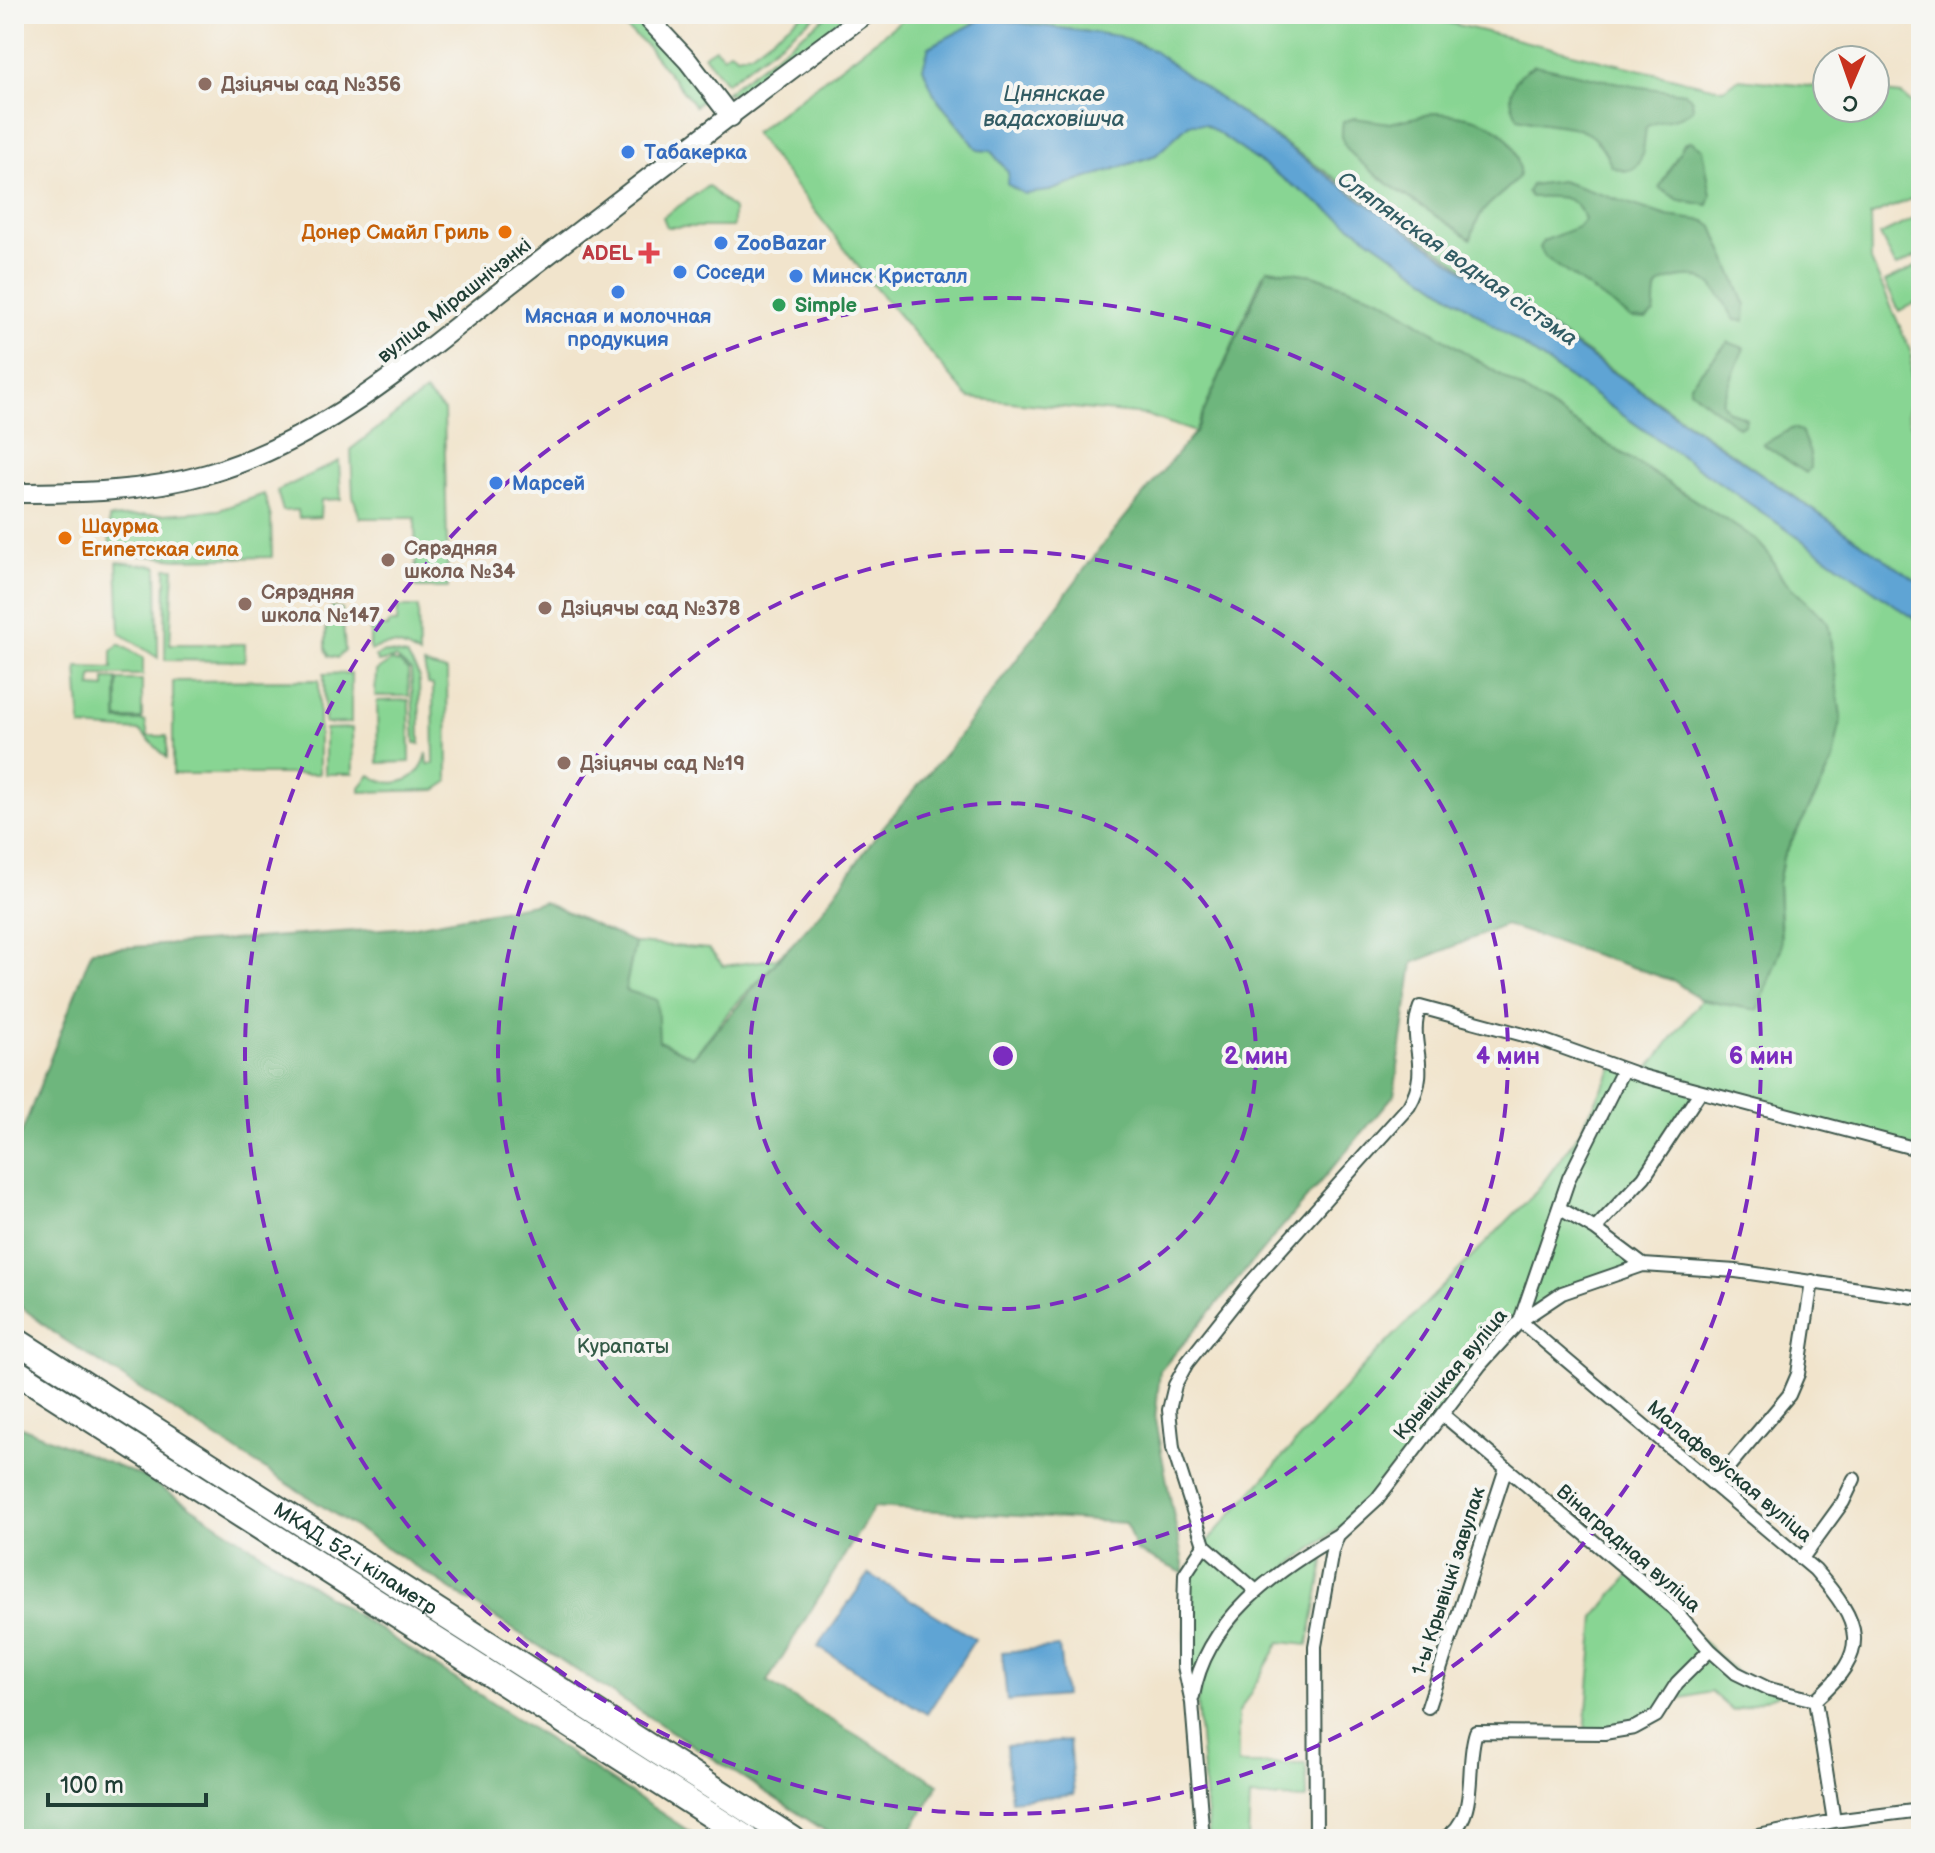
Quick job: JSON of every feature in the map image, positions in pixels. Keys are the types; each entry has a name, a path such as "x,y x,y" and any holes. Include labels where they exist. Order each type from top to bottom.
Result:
{"highway":[{"name":"МКАД, 52-і кіламетр","path":"14,1339 793,1839"},
{"name":"МКАД, 52-і кіламетр","path":"14,1370 748,1839"}],"main road":[{"path":"644,14 688,61 731,117"},
{"name":"вуліца Мірашнічэнкі","path":"14,493 100,492 172,483 208,474 281,445 372,390 866,14"}],"street":[{"path":"1255,1590 1204,1545 1173,1448 1169,1410 1175,1385 1187,1363 1253,1280 1409,1106 1421,1076 1416,1033 1420,1007 1539,1039 1623,1070 1700,1092 1921,1150"},
{"path":"1520,1321 1573,1170 1623,1070"},
{"path":"1595,1229 1644,1177 1700,1092"},
{"path":"1559,1208 1595,1229 1643,1265"},
{"name":"Крывіцкая вуліца","path":"1316,1839 1315,1646 1325,1574 1338,1535 1377,1499 1442,1414 1520,1321 1538,1305 1562,1293 1643,1265 1689,1266 1921,1298"},
{"path":"1714,1484 1789,1395 1798,1374 1812,1281"},
{"name":"Малафееўская вуліца","path":"1520,1321 1803,1557 1828,1587 1854,1632 1852,1659 1837,1681 1815,1700"},
{"name":"Вінаградная вуліца","path":"1442,1414 1673,1608 1710,1650 1748,1680 1815,1700"},
{"name":"1-ы Крывіцкі завулак","path":"1428,1707 1506,1468"},
{"path":"1803,1557 1843,1502 1854,1479"},
{"path":"1192,1703 1196,1680 1214,1643 1255,1590 1338,1535"},
{"path":"1203,1839 1192,1703 1184,1666 1185,1574 1204,1545"},
{"path":"1443,1839 1459,1827 1466,1813 1476,1732 1604,1733 1634,1728 1656,1716 1677,1683 1710,1650"},
{"path":"1815,1700 1834,1821"},
{"path":"1743,1839 1777,1836 1834,1821 1921,1810"}],"green space":[{"path":"609,14 627,14 659,42 692,78 702,100 695,106 646,45"},
{"path":"803,14 818,14 726,83 704,55 715,48 723,56 730,51 737,56 751,53"},
{"path":"829,14 849,14 743,95 725,93"},
{"path":"910,14 1413,14 1723,89 1739,79 1811,86 1811,124 1891,124 1891,94 1902,95 1921,111 1921,195 1870,216 1871,261 1911,352 1911,401 1907,413 1912,427 1921,431 1921,584 1141,44 1118,36 984,18 977,20 923,68 939,102 978,150 991,151 1008,172 1008,184 1018,191 1049,191 1156,155 1189,124 1205,124 1921,623 1921,1150 1700,1092 1644,1178 1596,1229 1643,1265 1562,1293 1520,1321 1377,1499 1248,1598 1196,1680 1186,1679 1185,1574 1204,1545 1366,1364 1537,1191 1579,1133 1614,1066 1643,1076 1701,1000 1758,1010 1781,934 1778,884 1783,857 1833,760 1841,718 1828,622 1783,580 1768,553 1755,539 1382,299 1313,275 1268,269 1262,276 1195,432 1146,415 969,398 872,284 754,133"},
{"path":"1535,65 1633,86 1684,93 1692,99 1693,109 1682,116 1646,127 1640,162 1630,170 1622,170 1611,166 1604,150 1585,132 1518,118 1512,101 1513,87 1521,75"},
{"path":"1434,113 1486,123 1497,129 1514,149 1518,178 1484,211 1471,239 1375,174 1349,151 1343,141 1343,122 1354,118 1390,123"},
{"path":"1691,141 1703,149 1711,195 1708,205 1679,200 1659,188 1684,144"},
{"path":"1561,181 1667,216 1705,221 1713,227 1746,306 1745,321 1735,320 1712,285 1696,277 1662,283 1658,286 1654,313 1646,319 1631,318 1545,257 1540,248 1543,241 1578,227 1584,220 1581,211 1570,200 1531,197 1527,192 1531,185"},
{"path":"708,186 733,209 733,227 667,227 663,217"},
{"path":"1921,215 1921,254 1896,267 1880,235"},
{"path":"1921,264 1921,300 1899,311 1885,282"},
{"name":"Курапаты","path":"1267,269 1313,275 1382,299 1755,539 1768,553 1783,580 1828,622 1841,718 1833,760 1783,857 1778,884 1781,949 1758,1010 1701,1000 1674,981 1505,925 1413,963 1394,1095 1160,1371 1155,1420 1185,1574 1136,1551 1126,1523 874,1507 767,1682 939,1784 906,1839 838,1839 57,1335 14,1301 14,1153 92,950 410,927 544,902 635,943 625,990 657,1000 659,1041 693,1057 825,907 877,834 950,748 1108,538 1195,432"},
{"path":"1728,342 1744,348 1722,402 1728,411 1746,418 1745,424 1738,427 1690,390 1690,384"},
{"path":"425,392 444,411 448,588 416,588 415,518 360,518 353,496 351,449"},
{"path":"1793,428 1801,431 1810,453 1810,468 1806,473 1763,444"},
{"path":"339,461 341,499 321,500 320,517 299,518 298,510 283,511 277,491"},
{"path":"264,494 271,518 272,557 178,559 110,552 109,518 219,510"},
{"path":"117,562 157,566 158,658 120,633"},
{"path":"166,568 174,568 170,644 245,644 245,661 165,660"},
{"path":"332,607 342,609 345,651 337,658 329,656 326,649 326,614"},
{"path":"398,607 418,607 419,656 395,645 370,651 370,623 373,627 387,627 389,623 397,623"},
{"path":"119,644 143,658 143,675 92,675 91,687 105,688 105,679 117,679 117,721 145,721 148,736 167,736 167,758 140,731 81,727 77,667 112,668 112,651"},
{"path":"384,652 407,656 419,676 420,744 415,743 411,671 396,658 378,662 375,657"},
{"path":"391,661 400,663 408,671 409,696 375,696 376,671"},
{"path":"424,665 447,671 448,782 436,790 360,792 360,787 370,775 388,782 412,776 424,763 427,753 428,764 434,764 433,685 428,684"},
{"path":"351,673 351,723 325,724 324,674"},
{"path":"118,680 142,680 142,719 118,719"},
{"path":"319,680 319,774 173,774 173,681"},
{"path":"409,700 410,762 378,763 377,701"},
{"path":"352,728 353,774 325,774 325,729"},
{"path":"635,943 709,949 723,966 775,959 793,944 731,1009 693,1057 659,1041 625,990"},
{"path":"14,1424 148,1479 701,1839 14,1839"},
{"path":"1322,1555 1324,1563 1308,1645 1280,1642 1238,1714 1238,1764 1306,1764 1307,1799 1250,1797 1248,1839 1209,1839 1197,1703 1205,1668 1232,1627 1262,1593"},
{"path":"1631,1573 1736,1673 1784,1692 1733,1711 1711,1692 1667,1701 1647,1722 1585,1734 1595,1617"}],"water":[{"name":"Цнянскае вадасховішча","path":"984,18 1118,36 1152,50 1350,192 1921,584 1921,623 1205,124 1189,124 1156,155 1049,191 1024,194 1007,184 1008,172 991,151 978,150 934,94 923,68 929,47"},
{"path":"869,1574 975,1639 927,1714 818,1647"},
{"path":"1059,1647 1065,1696 1007,1701 1002,1652"},
{"path":"1069,1741 1074,1794 1011,1800 1006,1746"}],"place":[{"name":"Дзіцячы сад №356","path":"205,84"},
{"name":"Табакерка","path":"628,152"},
{"name":"Донер Смайл Гриль","path":"505,232"},
{"name":"ZooBazar","path":"721,243"},
{"name":"ADEL","path":"649,253"},
{"name":"Соседи","path":"680,272"},
{"name":"Минск Кристалл","path":"796,276"},
{"name":"Мясная и молочная продукция","path":"618,292"},
{"name":"Simple","path":"779,305"},
{"name":"Марсей","path":"496,483"},
{"name":"Шаурма Египетская сила","path":"65,538"},
{"name":"Сярэдняя школа №34","path":"388,560"},
{"name":"Сярэдняя школа №147","path":"245,604"},
{"name":"Дзіцячы сад №378","path":"545,608"},
{"name":"Дзіцячы сад №19","path":"564,763"}],"water label":[{"name":"Сляпянская водная сістэма","path":"1458,258"}]}
